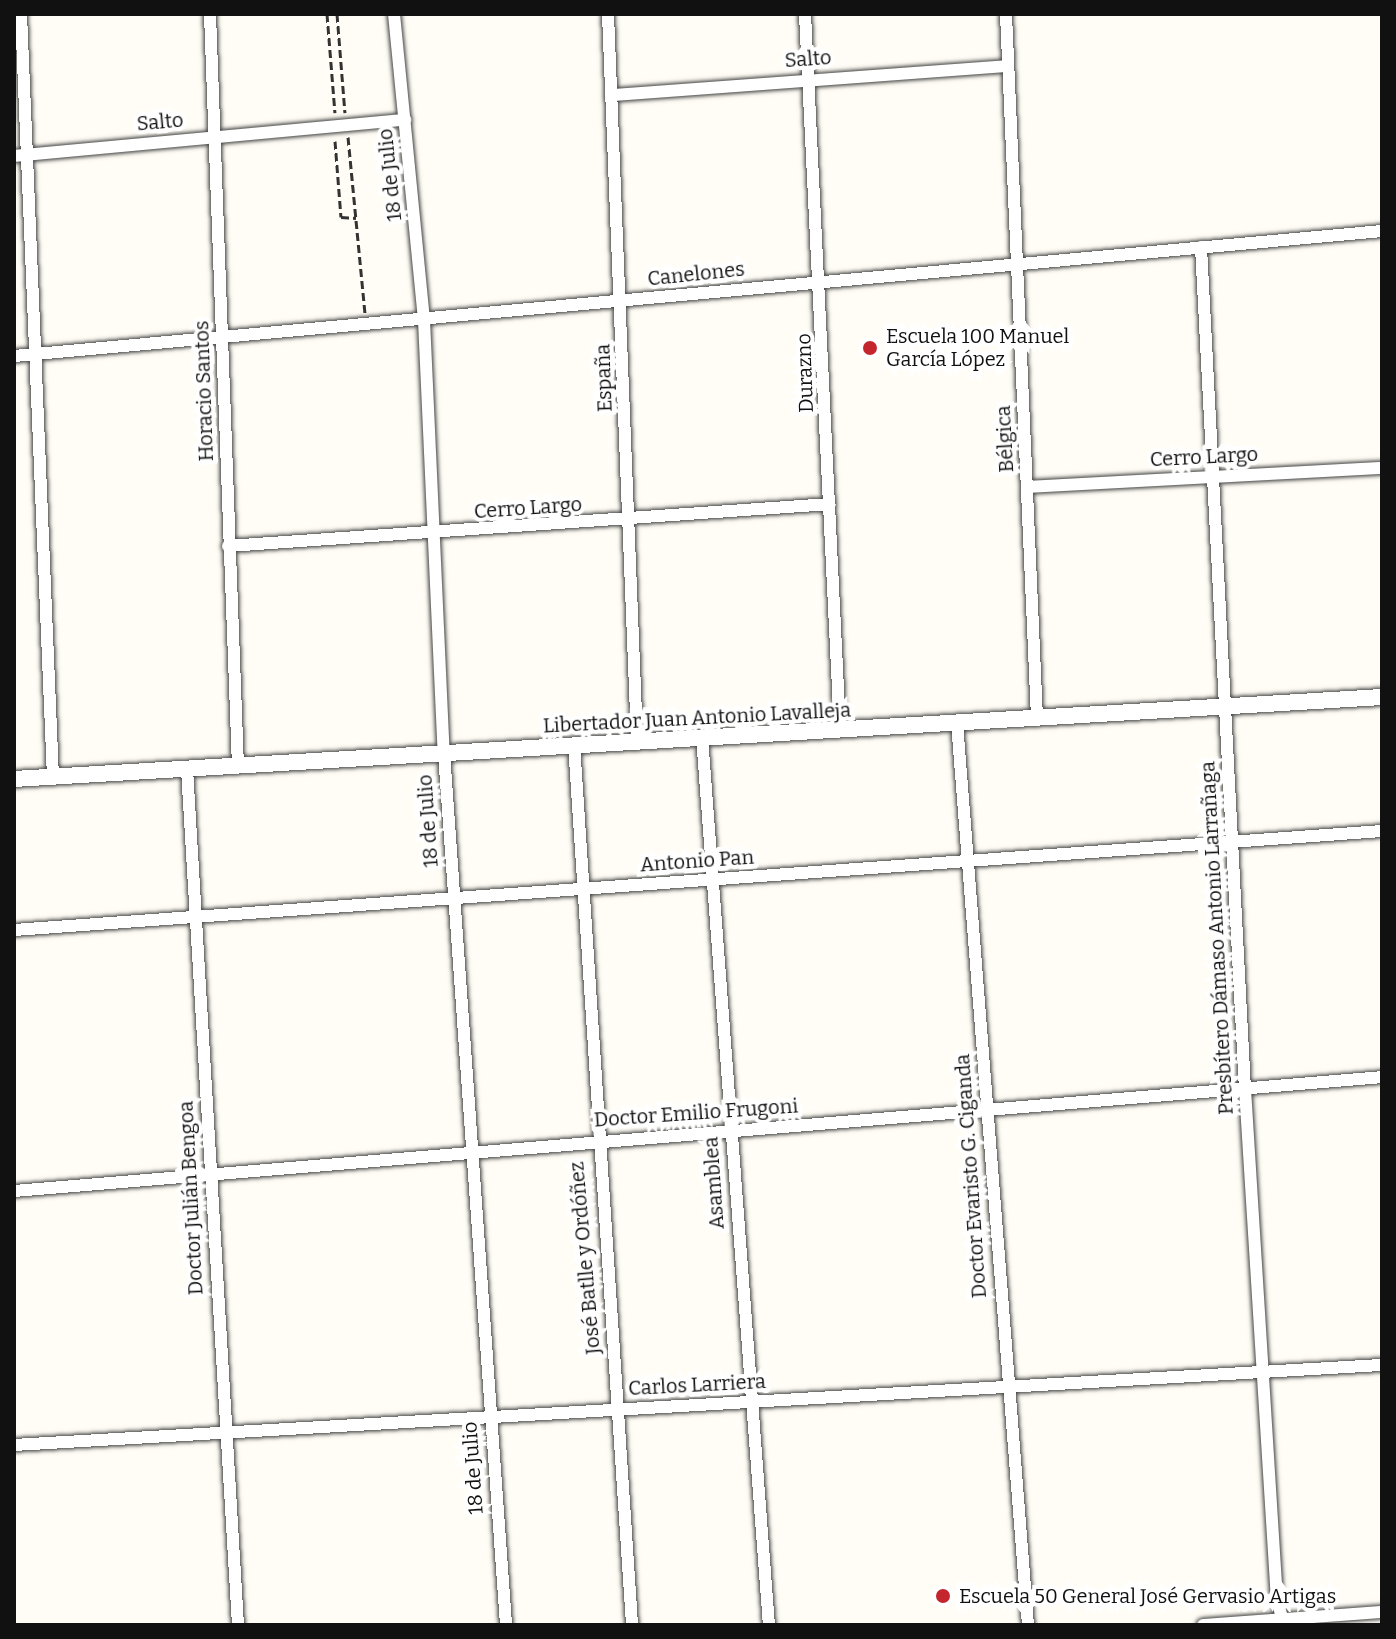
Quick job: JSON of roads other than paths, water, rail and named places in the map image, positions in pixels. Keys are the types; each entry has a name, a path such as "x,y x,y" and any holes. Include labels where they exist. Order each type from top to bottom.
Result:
{"street":[{"path":"21,14 53,776"},
{"name":"Horacio Santos","path":"210,14 238,766"},
{"name":"18 de Julio","path":"394,14 424,320 444,753 506,1625"},
{"name":"España","path":"608,14 637,740"},
{"name":"Durazno","path":"805,14 821,282 840,730"},
{"name":"Bélgica","path":"1006,14 1037,718"},
{"name":"Salto","path":"613,95 1007,66"},
{"name":"Salto","path":"14,156 405,120"},
{"name":"Canelones","path":"14,356 1382,231"},
{"name":"Presbítero Dámaso Antonio Larrañaga","path":"1201,247 1245,1089 1263,1372 1284,1622"},
{"name":"Cerro Largo","path":"1028,487 1382,468"},
{"name":"Cerro Largo","path":"228,546 830,504"},
{"name":"Libertador Juan Antonio Lavalleja","path":"14,779 1382,697"},
{"name":"Doctor Evaristo G. Ciganda","path":"957,723 1007,1389 1028,1625"},
{"name":"Asamblea","path":"702,737 710,881 769,1625"},
{"name":"José Batlle y Ordóñez","path":"574,744 579,889 632,1625"},
{"name":"Doctor Julián Bengoa","path":"187,769 238,1625"},
{"name":"Antonio Pan","path":"14,930 1382,831"},
{"name":"Doctor Emilio Frugoni","path":"14,1191 1382,1077"},
{"name":"Carlos Larriera","path":"14,1445 1382,1365"},
{"path":"1203,1625 1284,1622 1382,1612"}],"place":[{"name":"Escuela 100 Manuel García López","path":"870,348"},
{"name":"Escuela 50 General José Gervasio Artigas","path":"943,1596"}]}
